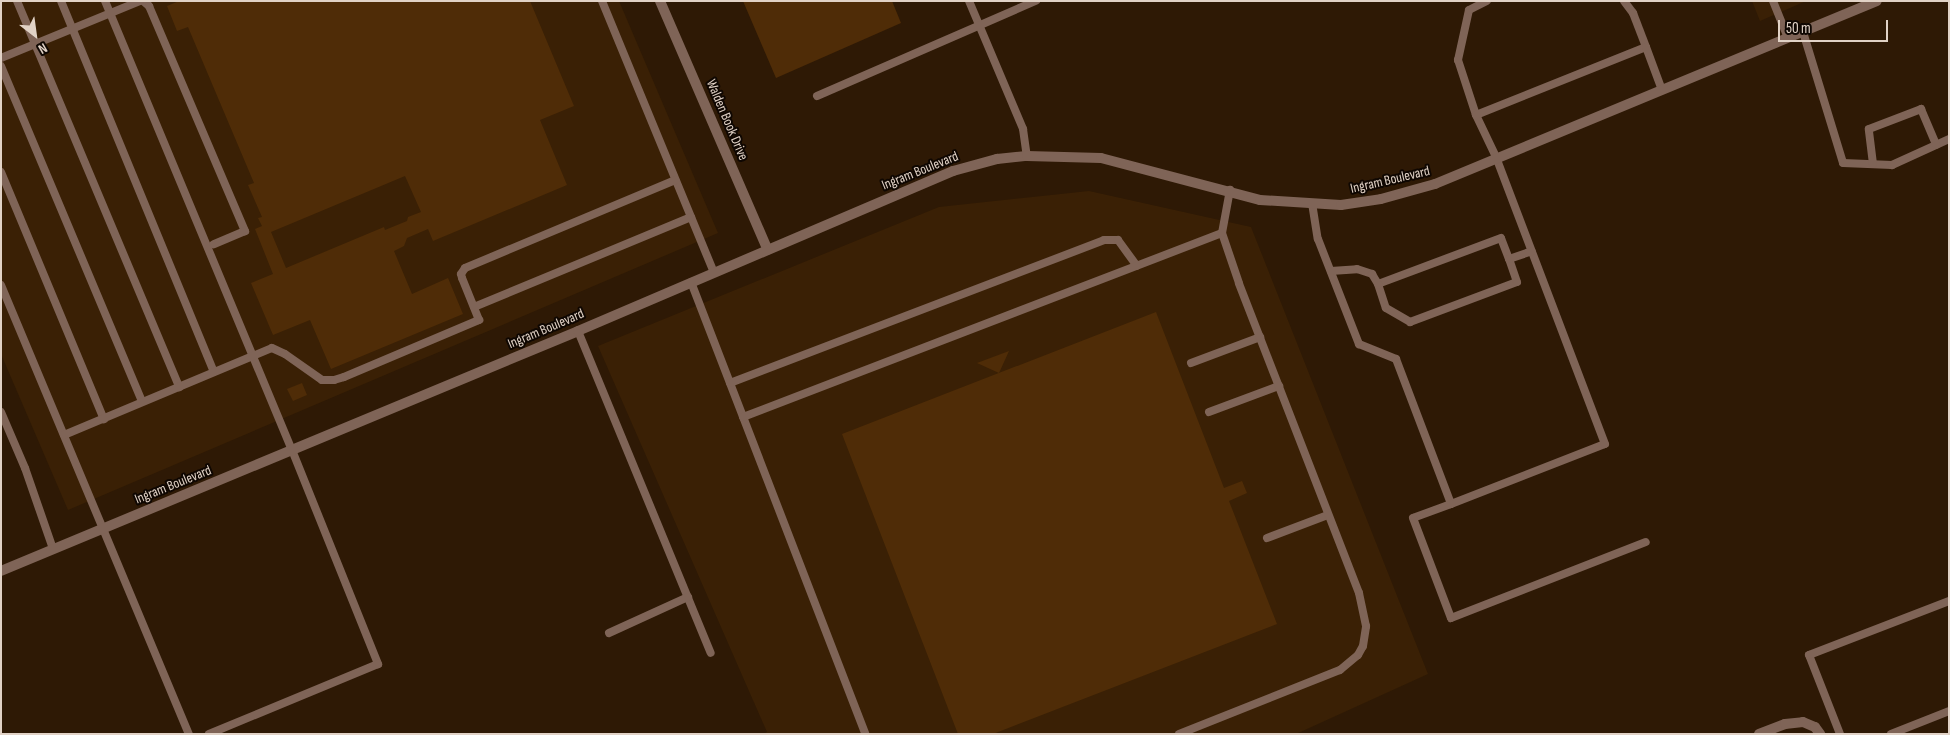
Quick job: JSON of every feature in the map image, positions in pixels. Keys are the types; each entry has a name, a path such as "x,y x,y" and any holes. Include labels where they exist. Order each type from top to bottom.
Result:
{"street":[{"name":"Walden Book Drive","path":"660,1 768,250"},
{"name":"Ingram Boulevard","path":"1,571 578,331 953,171 997,159 1027,156 1101,158 1230,190 1260,200 1340,205 1381,199 1435,184 1877,1"},
{"path":"1759,734 1785,724 1803,722 1817,730"}],"lane":[{"path":"17,1 179,387"},
{"path":"61,1 214,372"},
{"path":"105,1 292,450 378,664 209,734"},
{"path":"1,58 141,1 149,6 244,231 214,244"},
{"path":"602,1 714,273"},
{"path":"968,1 1023,129 1027,156"},
{"path":"817,96 1036,1"},
{"path":"1487,1 1469,10 1458,60 1476,116 1497,159 1605,444 1413,518 1451,618 1646,542"},
{"path":"1624,1 1633,13 1662,90"},
{"path":"1773,1 1788,38"},
{"path":"1803,32 1842,163 1892,165 1949,140"},
{"path":"1476,116 1646,47"},
{"path":"1,66 142,402"},
{"path":"1873,164 1869,130 1921,108 1936,145"},
{"path":"1,172 104,419"},
{"path":"64,436 214,372 276,348 318,378 334,380 479,320 462,278 461,274 465,268 675,180"},
{"path":"1179,734 1340,670 1358,655 1364,638 1364,613 1359,593 1278,386 1222,233 1230,190"},
{"path":"1312,203 1318,239 1358,344 1396,359 1451,504"},
{"path":"474,307 691,217"},
{"path":"743,417 1222,233"},
{"path":"1331,271 1357,269 1372,274 1378,284 1386,308 1410,322 1517,282 1501,238 1378,284"},
{"path":"730,384 1104,240 1118,240 1137,266"},
{"path":"1509,259 1532,251"},
{"path":"691,282 866,734"},
{"path":"1,285 189,734"},
{"path":"578,331 711,653"},
{"path":"1191,363 1260,337"},
{"path":"1209,412 1278,386"},
{"path":"1,412 25,468 53,549"},
{"path":"1267,538 1328,515"},
{"path":"609,633 688,597"},
{"path":"1840,734 1809,655 1949,601"},
{"path":"1891,734 1949,711"}],"shaded area":[{"path":"1,1 619,1 718,233 68,510 1,354"},
{"path":"1752,1 1806,1 1760,21"},
{"path":"1089,191 1251,227 1428,674 1296,734 763,734 767,732 598,346 939,207"}],"building":[{"path":"179,1 530,1 574,106 540,120 567,185 433,241 428,229 407,238 404,246 394,251 412,294 448,278 463,314 331,369 310,320 273,335 251,283 273,274 255,229 262,226 258,218 262,217 248,185 254,183 188,27 177,31 167,6","holes":["405,176 421,212 408,217 407,221 385,230 384,227 286,268 271,232"]},
{"path":"743,1 892,1 901,23 776,78"},
{"path":"1156,312 1224,488 1242,481 1247,493 1229,501 1277,624 993,734 958,734 842,434"},
{"path":"1009,351 999,373 977,363"},
{"path":"302,383 307,395 293,401 287,389"}]}
